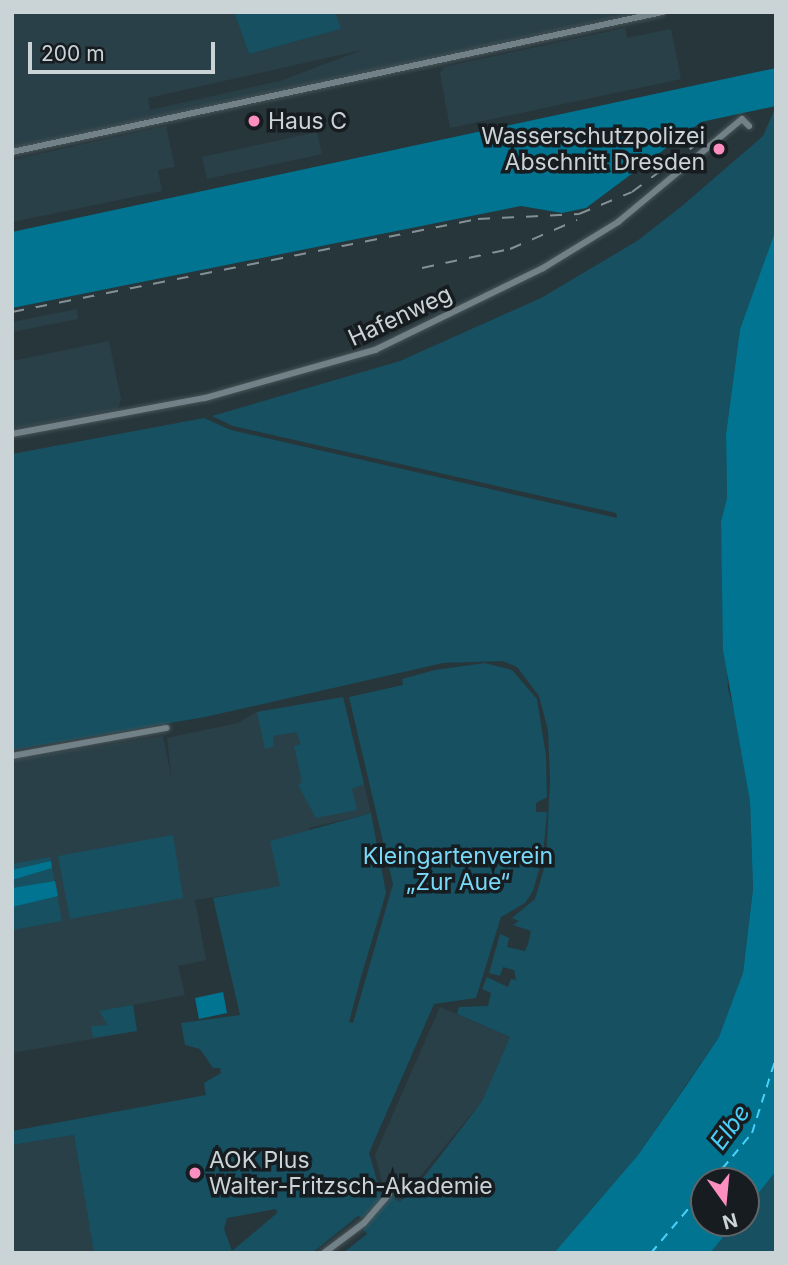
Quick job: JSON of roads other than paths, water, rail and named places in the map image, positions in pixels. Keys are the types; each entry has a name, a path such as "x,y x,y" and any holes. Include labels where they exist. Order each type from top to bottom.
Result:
{"street":[{"path":"12,152 662,12"},
{"name":"Hafenweg","path":"12,434 205,398 375,350 543,268 618,222 742,119 750,126"},
{"path":"12,756 166,727"},
{"path":"324,1253 376,1212 389,1194"}],"water":[{"path":"776,68 776,106 701,122 586,208 562,213 521,206 12,308 12,232"},
{"name":"Elbe","path":"776,229 776,1171 760,1191 760,1167 690,1167 690,1237 723,1237 710,1253 554,1253 638,1155 686,1086 719,1037 743,973 753,889 750,801 723,650 721,521 727,498 726,434 740,329"},
{"path":"51,861 52,868 12,880 12,870"},
{"path":"55,881 58,896 12,907 12,888"},
{"path":"223,992 227,1013 199,1019 195,998"}],"railway":[{"path":"12,312 478,219 579,214 632,192 701,141"},
{"path":"422,268 510,249 577,220"}],"place":[{"name":"Haus C","path":"254,121"},
{"name":"Wasserschutzpolizei Abschnitt Dresden","path":"719,149"},
{"name":"AOK Plus Walter-Fritzsch-Akademie","path":"195,1173"}],"park label":[{"name":"Kleingartenverein „Zur Aue“","path":"458,869"}]}
